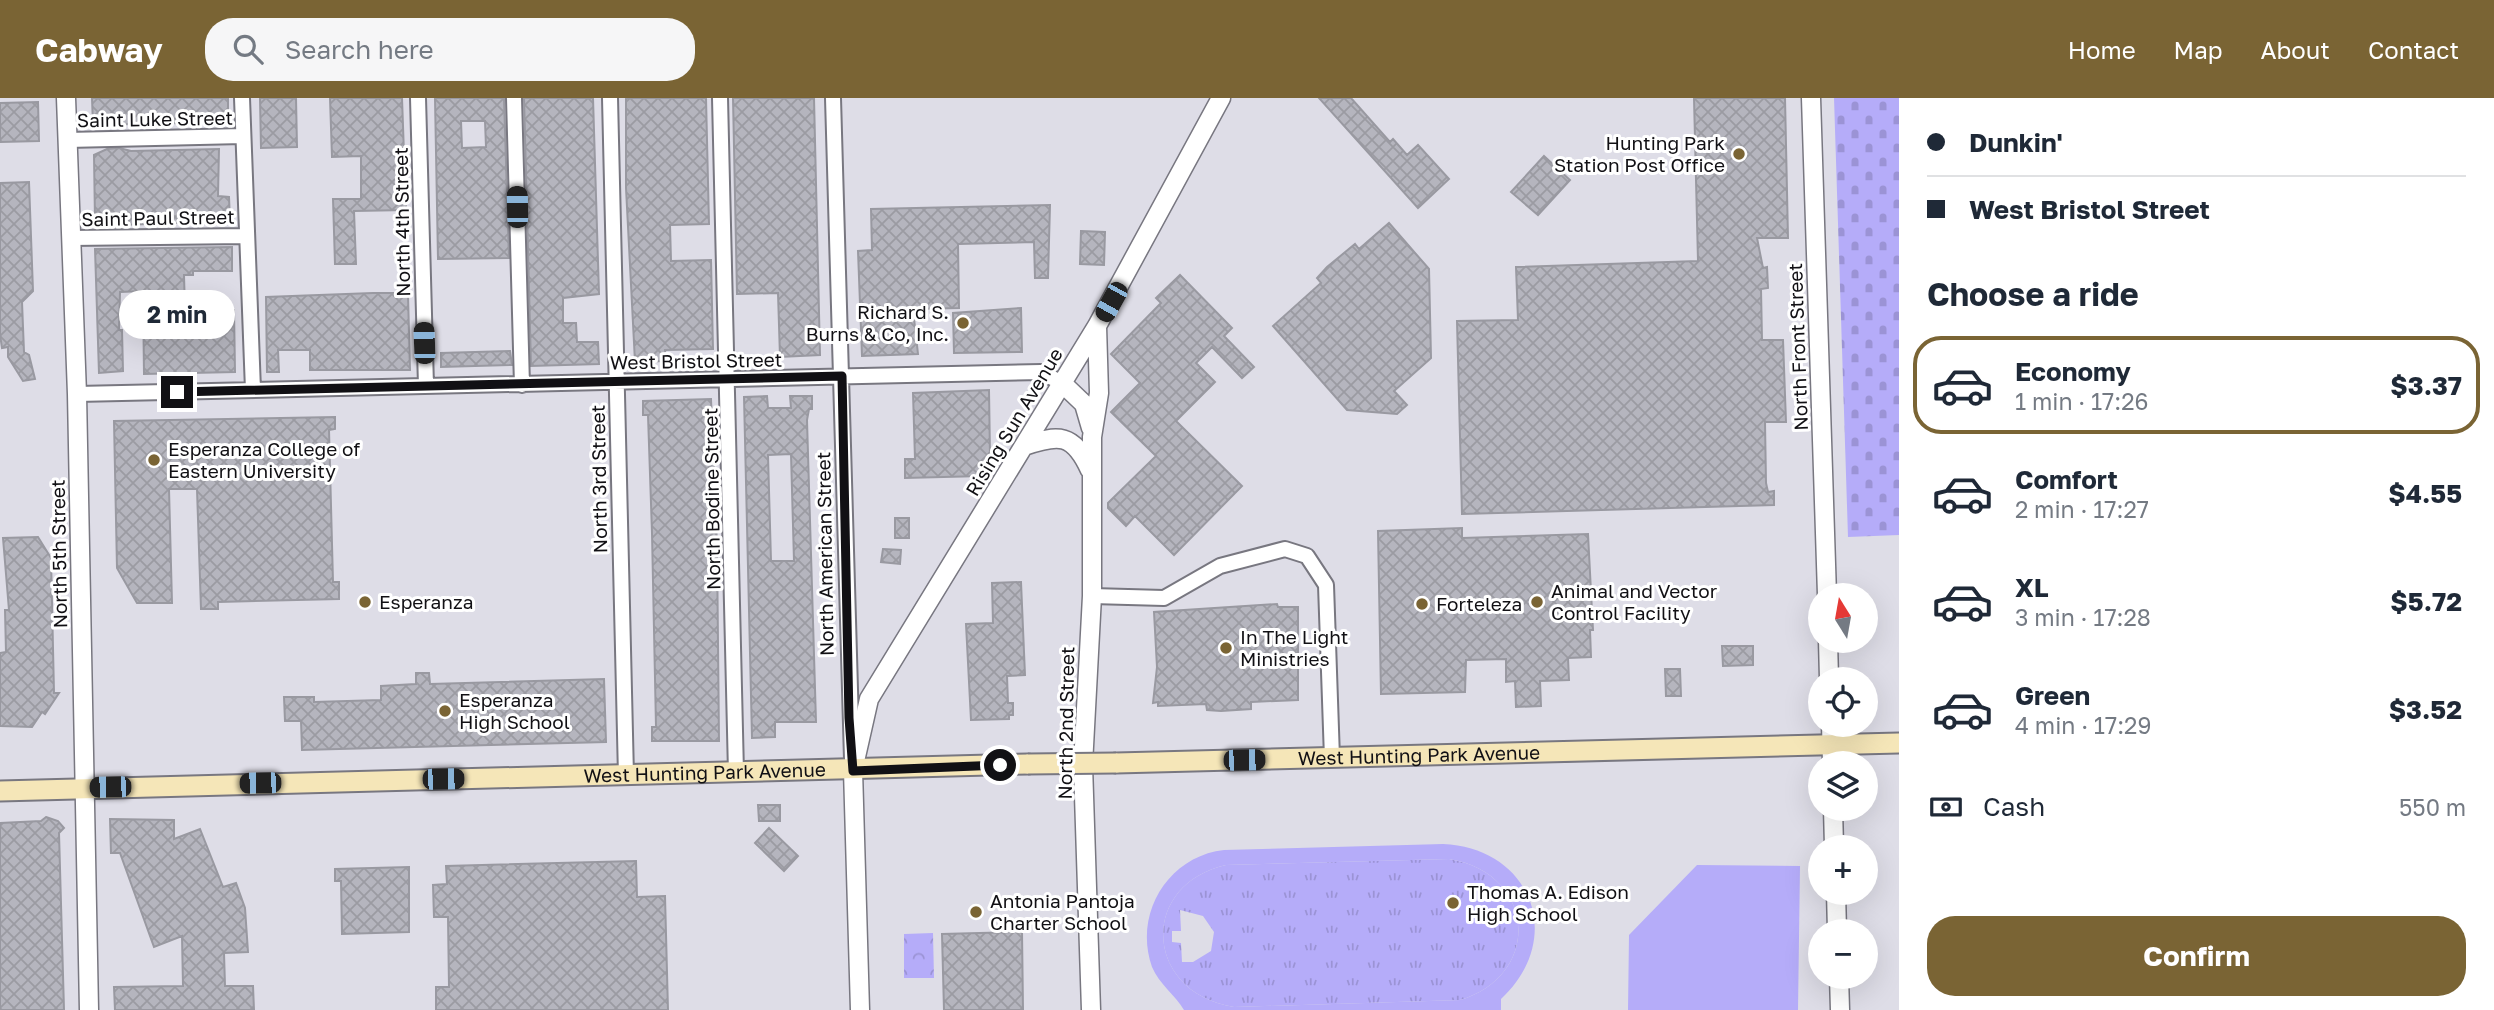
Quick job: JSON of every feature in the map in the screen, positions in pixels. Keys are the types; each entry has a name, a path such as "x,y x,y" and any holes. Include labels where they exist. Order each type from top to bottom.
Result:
{"main road":[{"name":"West Hunting Park Avenue","path":"1850,751 1899,743"},
{"name":"West Hunting Park Avenue","path":"0,791 853,771 1028,764 1332,758 1808,754"}],"street":[{"name":"North 5th Street","path":"66,98 77,394 82,788 89,1010"},
{"path":"242,98 253,390"},
{"name":"North 4th Street","path":"418,98 426,386"},
{"path":"514,98 522,385"},
{"name":"North 3rd Street","path":"610,98 626,776"},
{"name":"North Bodine Street","path":"720,98 729,381 736,773"},
{"name":"North American Street","path":"833,98 849,718 860,1010"},
{"name":"Rising Sun Avenue","path":"853,771 869,699 1097,326 1221,98"},
{"name":"North Front Street","path":"1811,98 1827,583"},
{"name":"Saint Luke Street","path":"67,140 243,136"},
{"name":"Saint Paul Street","path":"71,238 246,236"},
{"name":"North 2nd Street","path":"1091,1010 1083,765 1092,596 1092,438 1099,393 1097,326"},
{"name":"West Bristol Street","path":"77,394 1041,372 1062,383"},
{"name":"North 2nd Street","path":"1062,383 1084,404 1092,438"},
{"path":"1024,446 1049,437 1063,438 1078,447 1092,472"},
{"path":"1092,596 1164,597 1220,566 1285,549 1307,556 1326,585 1332,758"},
{"path":"1839,989 1840,1010"}],"green space":[{"path":"1834,98 1899,98 1899,535 1848,537"},
{"path":"1443,844 1474,849 1499,861 1518,879 1530,900 1535,925 1532,950 1521,975 1501,999 1501,1010 1184,1010 1152,967 1147,947 1152,908 1160,890 1172,875 1187,863 1224,850","holes":["1449,859 1478,868 1499,883 1513,903 1518,925 1516,948 1506,969 1487,987 1460,1000 1234,1007 1204,998 1182,982 1169,961 1163,938 1166,915 1177,894 1197,876 1226,865"]},
{"path":"1449,859 1478,868 1499,883 1513,903 1518,925 1516,948 1506,969 1487,987 1460,1000 1234,1007 1204,998 1182,982 1169,961 1163,938 1166,915 1177,894 1197,876 1226,865","holes":["1180,910 1203,916 1214,932 1211,951 1193,962 1182,962 1181,943 1172,942 1172,931 1181,931"]},
{"path":"1697,865 1800,866 1798,1010 1628,1010 1629,935"},
{"path":"933,933 934,978 904,978 904,934"}],"building":[{"path":"92,98 228,98 228,122 93,125"},
{"path":"260,98 296,98 297,147 261,148"},
{"path":"330,98 402,98 406,210 354,211 356,264 335,264 333,199 361,199 361,156 332,157"},
{"path":"435,98 504,98 509,258 438,259","holes":["461,121 485,121 486,147 462,148"]},
{"path":"524,98 593,98 599,294 563,298 563,323 576,323 577,342 598,342 599,364 531,366"},
{"path":"626,98 706,98 709,224 670,225 671,261 711,260 713,349 665,350 666,361 635,362 626,188"},
{"path":"733,98 814,98 820,355 780,357 778,293 737,294"},
{"path":"1319,98 1351,98 1390,142 1393,139 1407,155 1418,145 1449,179 1418,208"},
{"path":"1694,98 1785,98 1788,238 1757,238 1763,268 1767,267 1768,288 1761,289 1762,340 1783,340 1786,422 1765,422 1766,483 1768,492 1774,491 1774,505 1462,514 1457,321 1518,320 1516,267 1698,261"},
{"path":"38,102 39,141 0,142 0,103"},
{"path":"107,149 131,151 219,149 218,196 229,197 230,221 121,225 121,228 99,225 95,221 94,155"},
{"path":"1544,156 1570,180 1538,215 1511,192"},
{"path":"29,182 33,291 22,302 24,352 29,355 35,379 23,381 8,357 8,347 2,348 0,335 0,183"},
{"path":"1050,205 1048,278 1035,278 1034,242 958,244 959,308 913,309 918,354 862,356 858,251 872,250 871,209"},
{"path":"1389,223 1429,269 1431,358 1394,391 1407,405 1397,414 1347,410 1273,326 1321,283 1317,278 1327,267 1355,244 1359,249"},
{"path":"1081,231 1105,232 1104,265 1080,264"},
{"path":"232,247 232,271 193,271 193,275 184,275 185,311 234,310 235,372 144,374 143,291 120,292 119,330 122,330 123,371 99,373 95,249"},
{"path":"1180,275 1232,328 1224,336 1254,367 1242,378 1212,347 1196,363 1215,382 1176,421 1242,486 1174,555 1135,516 1126,526 1108,508 1108,503 1156,456 1111,412 1140,383 1111,354 1161,303 1156,298"},
{"path":"373,293 408,295 410,370 310,370 310,350 278,350 279,372 267,372 266,297"},
{"path":"1021,308 1022,352 954,353 953,313"},
{"path":"510,351 512,365 441,367 441,353"},
{"path":"989,390 990,456 982,476 905,478 905,459 915,459 913,393"},
{"path":"767,396 768,408 791,408 790,396 812,396 812,409 809,409 807,420 816,722 775,722 775,737 752,738 744,397","holes":["791,454 794,561 771,561 768,455"]},
{"path":"711,399 717,545 719,741 652,741 652,727 656,727 652,533 648,415 643,415 643,401"},
{"name":"Esperanza","path":"335,417 335,429 329,430 333,582 339,582 339,599 218,602 218,609 201,609 197,489 169,489 172,603 137,603 117,568 114,421"},
{"path":"895,518 909,518 909,538 895,538"},
{"path":"1462,528 1462,538 1588,534 1593,630 1590,630 1591,657 1568,658 1569,680 1540,681 1541,706 1516,707 1515,681 1506,682 1506,659 1466,660 1465,692 1381,694 1378,531"},
{"path":"38,537 51,558 54,693 59,693 32,727 0,726 0,653 6,652 5,610 9,610 3,538"},
{"path":"883,549 901,550 900,564 881,562"},
{"path":"1021,582 1025,675 1007,676 1008,703 1013,703 1013,715 1009,715 1009,719 971,720 966,624 993,623 992,583"},
{"name":"In The Light Ministries","path":"1277,604 1278,607 1298,607 1298,700 1251,702 1251,709 1221,711 1207,710 1206,704 1158,706 1158,702 1153,703 1157,667 1154,612"},
{"path":"1722,646 1753,646 1753,665 1723,666"},
{"path":"1665,669 1680,669 1681,696 1666,696"},
{"name":"Esperanza High School","path":"416,673 429,673 430,684 604,679 606,742 302,750 301,721 285,721 284,697 314,697 314,702 381,700 381,686 416,684"},
{"path":"758,805 780,805 780,821 759,821"},
{"path":"46,817 58,821 64,828 59,833 64,1010 0,1010 0,823 41,821"},
{"path":"110,819 174,820 174,839 200,829 223,887 236,883 245,908 248,952 224,953 225,986 253,986 254,1010 115,1010 114,987 183,986 182,936 154,947 120,853 111,853"},
{"path":"769,828 798,856 784,871 755,843"},
{"path":"636,861 637,897 665,896 668,1010 436,1010 436,987 449,987 448,917 434,917 433,885 447,884 446,866"},
{"path":"409,867 409,932 342,934 341,881 335,881 335,869"},
{"name":"Antonia Pantoja Charter School","path":"1022,932 1023,1010 944,1010 942,934"}],"place":[{"name":"Hunting Park Station Post Office","path":"1739,154"},
{"name":"Richard S. Burns & Co, Inc.","path":"963,323"},
{"name":"Esperanza College of Eastern University","path":"154,460"},
{"name":"Esperanza","path":"365,602"},
{"name":"Animal and Vector Control Facility","path":"1537,602"},
{"name":"Forteleza","path":"1422,604"},
{"name":"In The Light Ministries","path":"1226,648"},
{"name":"Esperanza High School","path":"445,711"},
{"name":"Thomas A. Edison High School","path":"1453,903"},
{"name":"Antonia Pantoja Charter School","path":"976,912"}],"route":[{"path":"177,392 616,381 729,381 842,376 849,718 853,771 1000,765"}]}
